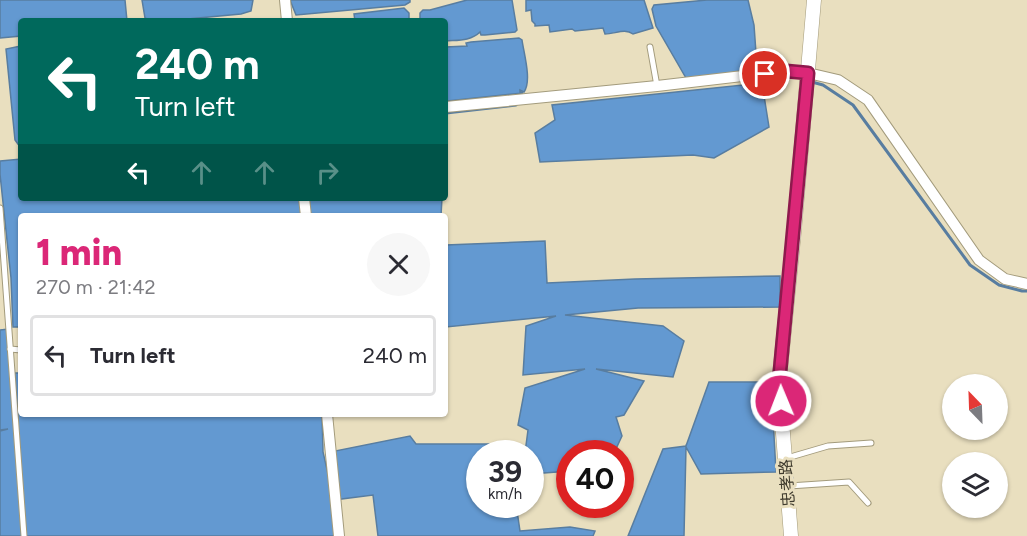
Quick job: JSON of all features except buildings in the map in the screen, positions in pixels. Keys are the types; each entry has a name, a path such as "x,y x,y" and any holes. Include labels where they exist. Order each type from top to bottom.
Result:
{"street":[{"path":"285,0 287,18"},
{"name":"忠孝路","path":"791,536 779,382 814,0"},
{"path":"448,107 786,71 838,80 868,100 978,260 1005,279 1027,284"},
{"path":"327,417 339,536"}],"lane":[{"path":"650,47 657,86"},
{"path":"0,208 24,536"},
{"path":"10,349 18,350"},
{"path":"785,459 828,446 871,443"},
{"path":"787,486 849,482 868,503"}],"water":[{"path":"0,0 125,0 127,18 18,18 18,36 0,38"},
{"path":"142,0 253,0 251,11 241,14 198,18 145,18"},
{"path":"290,0 410,0 410,2 405,5 296,15"},
{"path":"467,0 512,0 517,30 485,35 481,35 480,32 468,39 448,41 448,18 420,18 423,10"},
{"path":"526,0 644,0 653,28 633,34 623,31 605,34 603,28 550,32 549,25 535,26 531,10 526,11"},
{"path":"707,0 748,0 754,25 757,67 750,67 751,71 686,78 656,26 652,9 654,5"},
{"path":"404,8 409,13 409,18 355,18 354,14"},
{"path":"519,38 522,40 527,74 524,92 520,90 523,93 448,101 448,47 467,46 466,43"},
{"path":"18,47 18,144 15,140 6,49"},
{"path":"762,83 769,127 714,158 693,155 540,162 535,133 555,120 552,105"},
{"path":"18,159 18,201 442,201 441,213 18,213 18,327 13,327 11,278 0,161"},
{"path":"545,241 547,283 780,276 780,307 638,308 565,315 663,326 684,341 673,377 596,369 644,381 624,415 616,417 622,436 620,440 556,440 556,472 544,473 544,440 527,440 528,430 518,425 525,388 585,369 523,375 526,326 556,316 448,327 448,245"},
{"path":"8,329 13,373 18,373 18,417 322,417 323,452 333,496 335,451 410,436 416,444 466,444 466,518 518,518 520,531 570,527 595,531 593,536 378,536 373,495 334,500 337,536 0,536 0,431 8,429 0,430 0,330"},
{"path":"709,382 771,382 776,472 701,474 686,447 684,536 628,536 663,449 686,446"}],"waterway":[{"path":"812,82 823,85 853,105 970,265 999,285 1027,291"},
{"path":"448,113 516,105"}],"route":[{"path":"765,74 786,71 808,73 779,382 781,401"}]}
